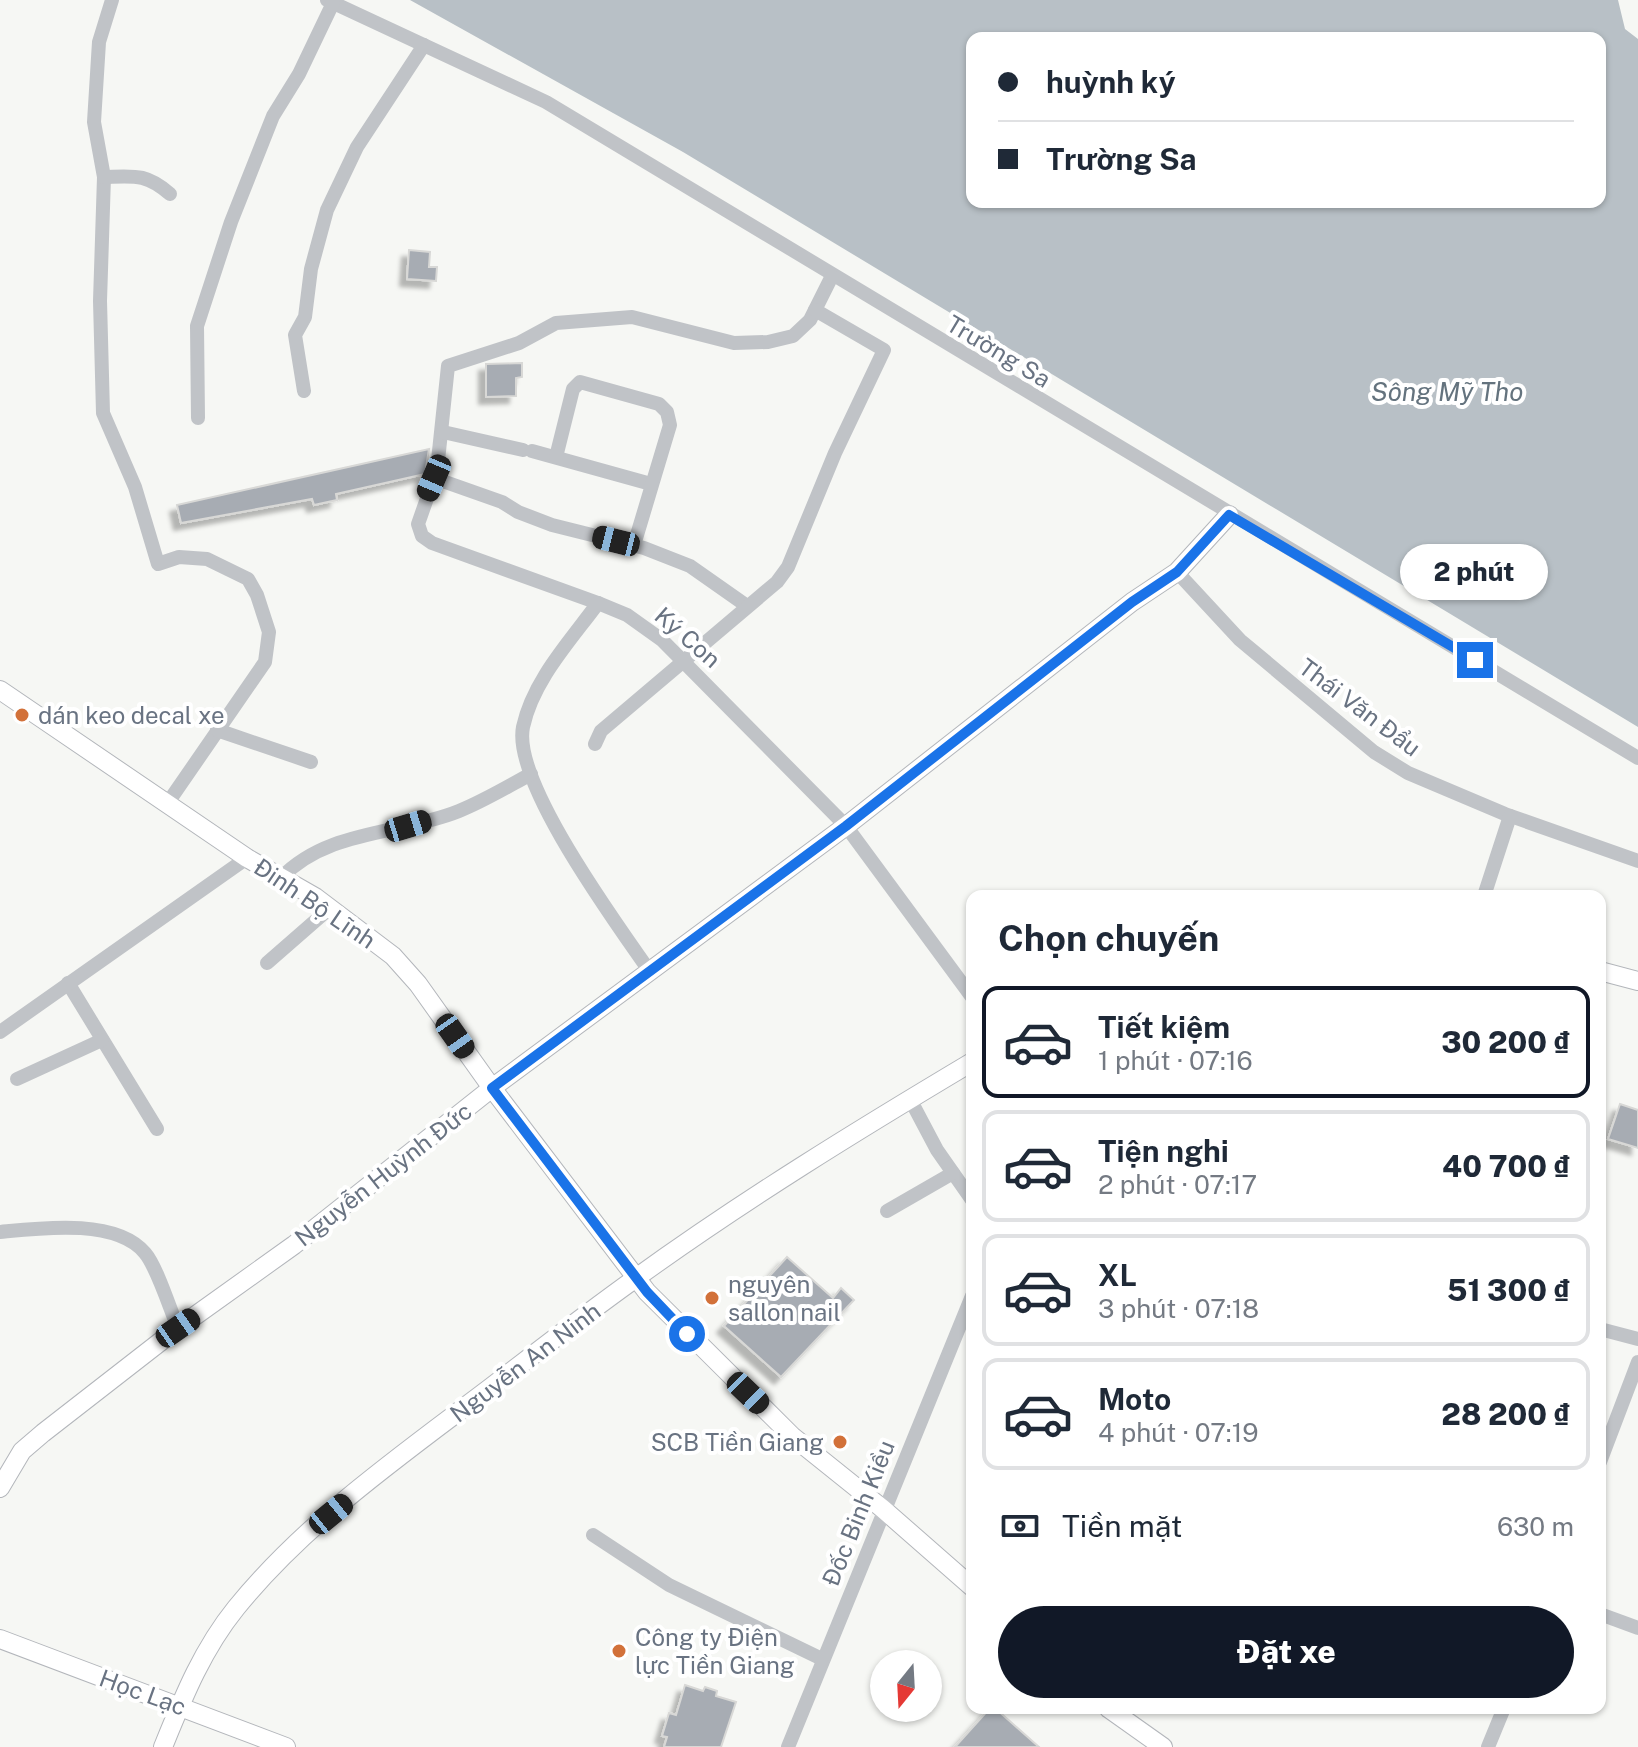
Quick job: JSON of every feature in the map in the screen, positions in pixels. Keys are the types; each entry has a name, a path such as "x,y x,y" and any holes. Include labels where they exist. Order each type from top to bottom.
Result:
{"street":[{"path":"112,0 99,42 94,122 104,177 100,301 103,413 135,487 158,564 179,557 207,559 248,579 257,595 269,632 265,662 167,804"},
{"path":"198,418 197,326 231,222 273,116 299,74 330,1"},
{"name":"Trường Sa","path":"330,1 546,102 1638,758"},
{"path":"304,391 295,335 305,317 311,269 327,210 357,147 424,45"},
{"path":"104,177 139,176 156,181 170,194"},
{"path":"595,744 601,731 777,582 788,567 835,453 884,350 815,310 832,276"},
{"name":"Ký Con","path":"815,310 810,320 793,336 768,342 734,343 632,317 556,323 519,343 448,366 443,432 434,478 418,524 422,536 432,543 627,615 684,659 846,826 966,989"},
{"path":"556,457 575,384 589,382 659,404 667,412 670,425 634,545"},
{"path":"443,432 556,457 651,484"},
{"path":"434,478 502,502 552,525 634,545 690,566 747,606"},
{"name":"Nguyễn Huỳnh Đức","path":"0,1488 22,1451 43,1433 178,1328 294,1245 492,1088 846,826 1132,602 1177,572 1229,515"},
{"name":"Thái Văn Đẩu","path":"1177,572 1240,640 1374,752 1408,773 1510,816 1638,861"},
{"path":"598,603 542,680 524,724 522,740 535,786 582,873 650,972"},
{"name":"Đinh Bộ Lĩnh","path":"0,690 247,858 330,908 393,956 418,984 492,1088 636,1277 687,1334 792,1436 883,1509 966,1582"},
{"path":"217,730 311,762"},
{"path":"281,878 309,854 357,837 458,812 531,774"},
{"path":"1486,890 1510,816"},
{"path":"0,1032 247,858"},
{"path":"267,963 330,908"},
{"path":"1606,973 1638,981"},
{"path":"68,983 157,1129"},
{"path":"17,1079 102,1040"},
{"name":"Nguyễn An Ninh","path":"163,1747 199,1662 235,1609 309,1532 426,1436 636,1277 836,1143 966,1066"},
{"path":"910,1099 937,1150 966,1191"},
{"path":"887,1211 953,1173"},
{"path":"0,1232 86,1228 134,1243 146,1254 178,1328"},
{"name":"Đốc Binh Kiều","path":"788,1747 966,1310"},
{"path":"1606,1331 1638,1339"},
{"path":"1606,1446 1638,1362"},
{"path":"593,1535 669,1585 822,1659"},
{"path":"1606,1616 1638,1628"},
{"name":"Học Lạc","path":"0,1639 286,1747"},
{"path":"1116,1714 1163,1747"},
{"path":"1488,1747 1502,1714"}],"water":[{"name":"Sông Mỹ Tho","path":"410,0 1618,0 1625,29 1638,39 1638,727 683,152"}],"building":[{"path":"409,250 430,252 429,267 437,267 436,281 407,279"},
{"path":"522,363 522,377 516,378 516,396 486,397 486,364"},
{"path":"429,449 425,474 336,494 337,500 314,505 312,499 181,523 177,505"},
{"path":"1620,1104 1638,1110 1638,1148 1608,1139"},
{"path":"787,1257 833,1298 841,1288 854,1300 781,1377 724,1326"},
{"path":"685,1685 703,1691 705,1687 717,1691 716,1696 736,1702 721,1747 664,1747 667,1737 662,1736 669,1713 676,1715"},
{"path":"985,1714 1002,1714 1039,1747 955,1747"}],"place":[{"name":"dán keo decal xe","path":"22,715"},
{"name":"nguyên sallon nail","path":"712,1298"},
{"name":"SCB Tiền Giang","path":"840,1442"},
{"name":"Công ty Điện lực Tiền Giang","path":"619,1651"}],"route":[{"path":"687,1334 647,1292 492,1088 846,826 1132,602 1177,572 1229,515 1475,660"}]}
